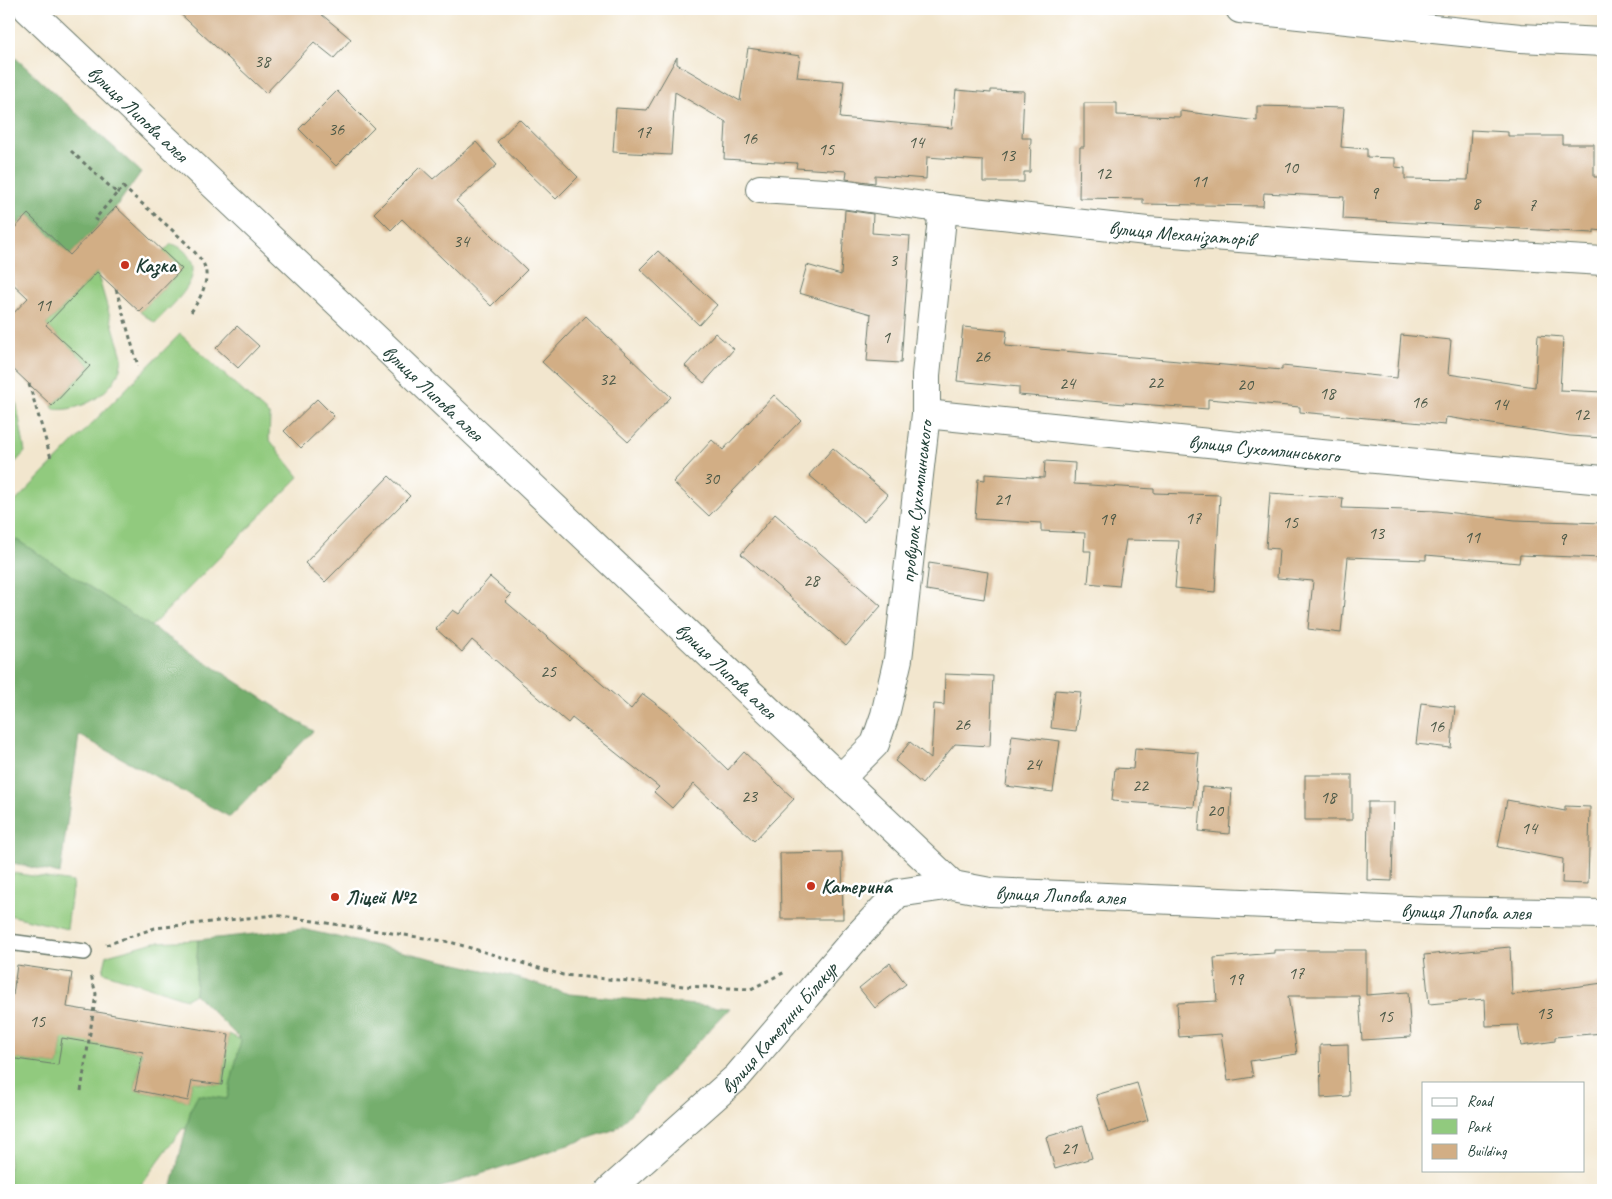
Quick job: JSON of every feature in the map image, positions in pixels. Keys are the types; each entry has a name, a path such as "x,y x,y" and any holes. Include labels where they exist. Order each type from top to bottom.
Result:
{"street":[{"name":"вулиця Липова алея","path":"28,9 953,886 990,892 1430,911 1603,914"},
{"path":"1240,9 1520,38 1603,42"},
{"name":"вулиця Механізаторів","path":"760,189 841,194 943,208 1146,231 1343,246 1603,260"},
{"name":"провулок Сухомлинського","path":"840,779 874,744 885,715 898,658 926,414 926,375 943,208"},
{"name":"вулиця Сухомлинського","path":"926,414 1276,450 1603,480"},
{"name":"вулиця Катерини Білокур","path":"610,1190 737,1077 854,940 898,893 953,886"}],"lane":[{"path":"9,942 84,952"}],"path":[{"path":"71,151 118,192"},
{"path":"101,223 96,218 123,187 195,252 205,266 205,280 198,303 190,312"},
{"path":"116,289 138,366"},
{"path":"9,307 14,312"},
{"path":"29,384 52,458"},
{"path":"81,1091 96,994 84,952 155,928 275,915 450,942 563,975 684,986 751,989 792,968"}],"green space":[{"path":"9,52 141,172 116,207 70,255 28,214 9,234"},
{"path":"171,244 179,247 187,254 193,266 192,275 183,293 155,323 140,312 182,269 163,252"},
{"path":"97,272 122,357 120,369 108,389 88,403 77,407 54,409 52,406 90,366 46,325"},
{"path":"180,334 270,416 269,439 299,477 97,681 9,602 9,508"},
{"path":"9,367 25,452 9,469"},
{"path":"17,540 313,731 230,817 79,735 60,874 9,862 9,543"},
{"path":"13,873 73,882 67,929 9,915 9,896"},
{"path":"302,929 510,976 569,994 730,1008 616,1129 433,1190 171,1190 191,1109 198,1095 227,1099 241,1040 195,994 198,940"},
{"path":"198,940 195,994 186,999 103,972 107,955 155,942"},
{"path":"229,1034 287,1063 222,1120 182,1129 137,1190 9,1190 9,1058 58,1065 62,1037 142,1052 135,1090 188,1101 193,1077 196,1082 222,1085"}],"building":[{"path":"175,9 315,9 351,39 334,58 314,42 266,93"},
{"path":"748,48 800,56 797,77 844,81 840,118 952,128 956,90 991,93 991,90 1024,91 1022,138 1031,138 1030,172 1024,172 1024,182 983,182 983,161 927,157 926,179 875,175 875,183 846,179 847,171 796,168 797,163 724,159 726,122 675,92 671,155 613,152 616,108 647,110 677,57 677,64 740,101"},
{"path":"337,91 374,128 336,166 299,129"},
{"path":"1084,103 1117,103 1117,115 1180,117 1180,111 1257,121 1257,106 1344,108 1341,147 1367,149 1367,157 1395,158 1395,167 1405,168 1405,179 1468,180 1471,130 1508,132 1508,136 1562,136 1562,144 1594,144 1594,177 1600,177 1599,188 1603,188 1603,231 1594,230 1594,233 1343,219 1344,197 1264,193 1263,206 1143,204 1143,199 1079,198 1080,147 1084,147"},
{"path":"519,119 578,177 556,199 497,142"},
{"path":"476,142 497,165 456,201 527,270 491,306 402,219 391,230 374,213 420,167 433,179"},
{"path":"116,207 182,269 140,312 97,272 46,325 90,366 52,406 9,365 9,318 28,298 9,280 9,234 28,214 70,255"},
{"path":"845,210 873,214 872,233 910,236 901,363 867,361 871,314 799,293 807,265 841,275"},
{"path":"658,251 717,305 699,325 640,269"},
{"path":"586,316 671,397 628,442 542,362"},
{"path":"237,326 259,346 238,368 216,348"},
{"path":"963,327 1007,331 1005,346 1282,370 1282,366 1397,378 1401,335 1451,340 1448,374 1535,387 1538,335 1563,337 1560,390 1603,392 1603,438 1570,436 1446,417 1445,425 1300,412 1300,407 1208,399 1208,409 1019,395 1019,387 957,381"},
{"path":"715,333 734,349 704,383 685,366"},
{"path":"774,395 801,420 709,516 673,482 712,440 723,450"},
{"path":"317,399 334,416 301,448 284,431"},
{"path":"833,448 888,495 864,522 809,475"},
{"path":"1045,461 1075,463 1074,484 1154,489 1154,493 1220,495 1215,592 1175,588 1179,541 1126,540 1119,586 1088,583 1091,551 1084,551 1085,533 1041,531 1041,523 975,519 978,479 985,480 985,474 1044,478"},
{"path":"389,476 410,496 325,582 305,563"},
{"path":"1270,493 1343,498 1342,508 1437,511 1515,520 1603,523 1603,558 1520,555 1519,563 1426,555 1426,560 1348,557 1341,633 1308,629 1313,581 1277,578 1279,549 1266,548"},
{"path":"775,514 881,606 846,646 741,554"},
{"path":"929,563 988,572 984,599 926,590"},
{"path":"490,577 511,595 505,601 631,709 643,694 671,715 728,770 744,752 794,799 754,841 694,784 672,808 654,792 659,787 572,718 568,723 472,640 462,652 436,629 453,610 459,614"},
{"path":"945,674 993,676 990,746 955,744 922,784 895,761 910,742 931,759 934,704 944,705"},
{"path":"1055,690 1081,692 1076,731 1051,728"},
{"path":"1421,703 1455,707 1451,748 1416,744"},
{"path":"1012,735 1060,741 1053,792 1006,786"},
{"path":"1135,748 1199,753 1194,807 1112,801 1115,768 1133,769"},
{"path":"1305,775 1352,775 1352,820 1305,820"},
{"path":"1202,787 1232,789 1229,834 1199,831"},
{"path":"1507,800 1565,811 1565,806 1590,807 1588,884 1562,883 1563,859 1498,847"},
{"path":"1368,802 1394,802 1392,881 1367,880"},
{"name":"Катерина","path":"842,852 843,919 781,919 780,853"},
{"path":"1510,947 1512,995 1603,983 1603,1033 1555,1037 1555,1041 1521,1046 1518,1025 1486,1026 1485,999 1429,1004 1424,955"},
{"path":"1274,950 1366,950 1366,995 1408,992 1411,1037 1362,1040 1359,996 1288,996 1297,1054 1250,1061 1253,1077 1228,1081 1221,1034 1179,1037 1177,1003 1217,1001 1214,958 1274,953"},
{"path":"890,963 906,984 875,1008 859,988"},
{"path":"17,965 72,973 67,1007 229,1034 222,1085 192,1081 188,1101 135,1090 143,1052 62,1038 58,1065 9,1058 9,994 13,995"},
{"path":"1348,1044 1349,1096 1321,1098 1320,1045"},
{"path":"1137,1083 1148,1120 1108,1133 1096,1095"},
{"path":"1083,1126 1092,1158 1055,1169 1046,1137"}],"place":[{"name":"Казка","path":"125,265"},
{"name":"Катерина","path":"811,886"},
{"name":"Ліцей №2","path":"335,897"}]}
